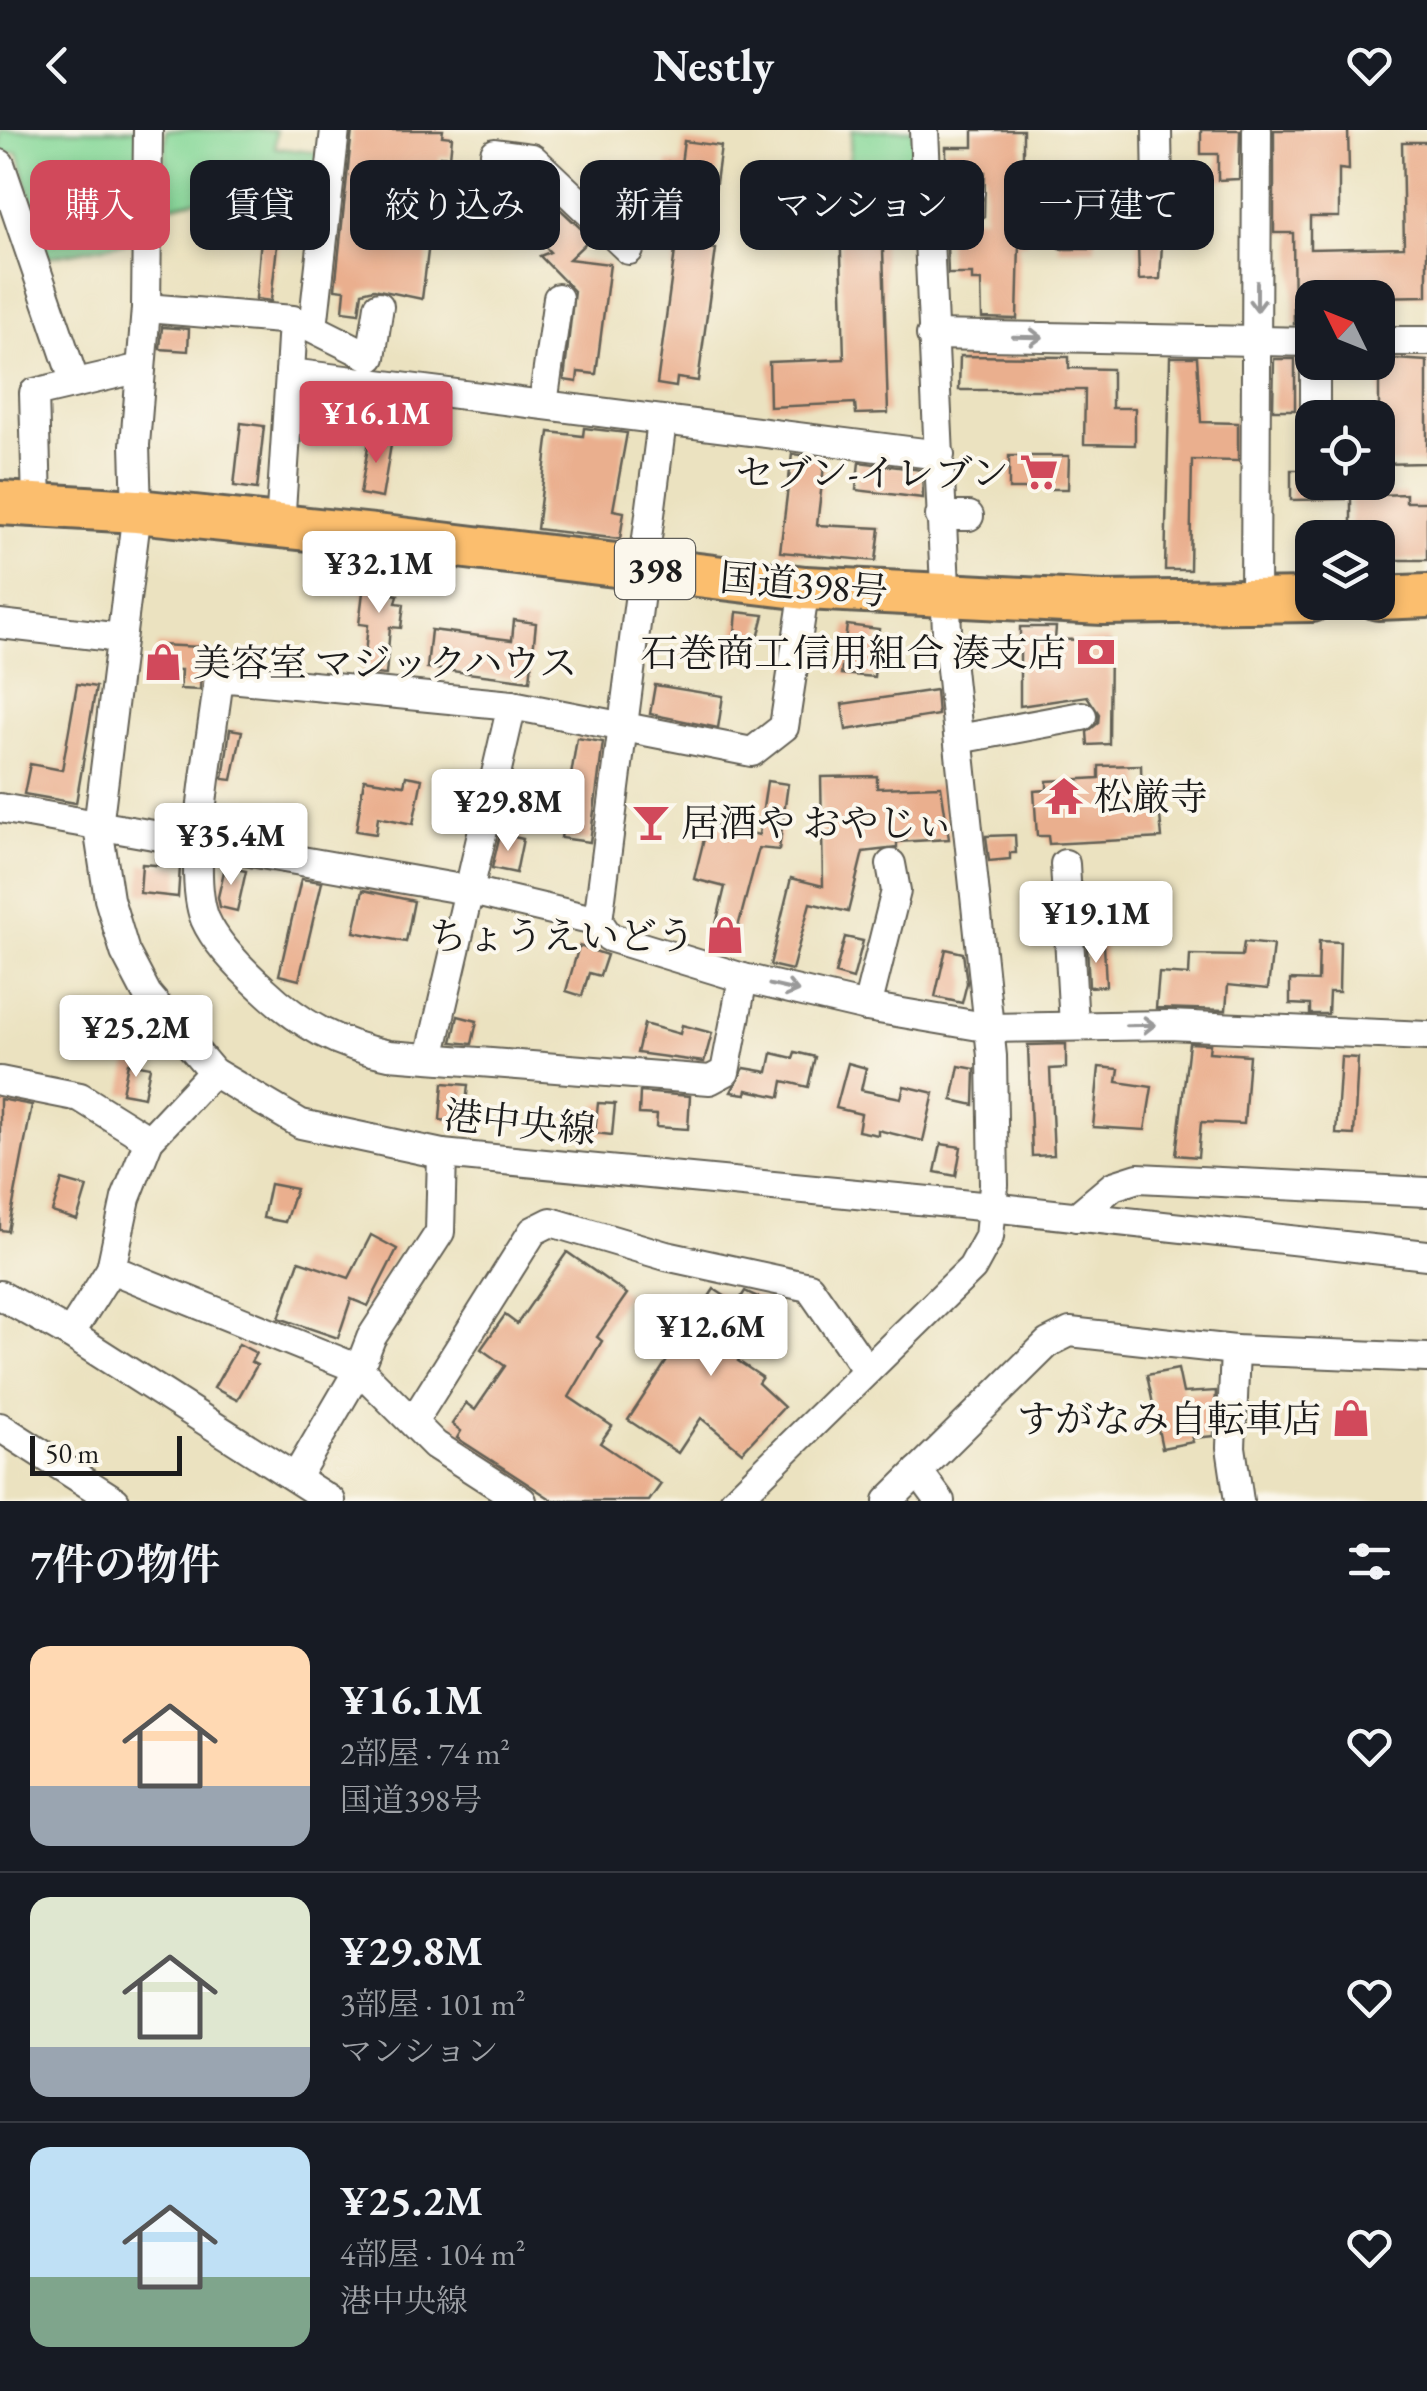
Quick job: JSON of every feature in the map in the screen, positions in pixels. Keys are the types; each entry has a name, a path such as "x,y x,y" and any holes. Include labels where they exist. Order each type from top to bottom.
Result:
{"highway":[{"name":"国道398号","path":"19,504 280,526 805,588 1103,603 1295,601"},
{"path":"1395,597 1427,596"}],"street":[{"name":"港中央線","path":"148,130 146,308 135,445 137,512 98,827 110,899 125,952 147,994 214,1072 300,1124 442,1154 992,1207 1427,1255"},
{"path":"335,130 313,328 372,356 379,306"},
{"path":"924,130 926,160"},
{"path":"1158,130 1158,160"},
{"path":"1255,602 1257,130"},
{"path":"495,152 532,158 580,204"},
{"path":"0,164 74,383"},
{"path":"734,1501 972,1268 989,1236 991,1028 975,931 944,596 930,250"},
{"path":"543,404 558,298"},
{"path":"146,308 293,320 280,526"},
{"path":"931,335 1295,342"},
{"path":"1395,342 1427,341"},
{"path":"19,504 34,393 141,368"},
{"path":"290,373 940,455"},
{"path":"662,421 598,921 609,938 743,978 868,1007 991,1028 1168,1025 1427,1036"},
{"path":"940,516 969,516"},
{"path":"743,978 725,1072 710,1080 430,1058 351,1047 310,1028 249,976 205,918 198,878 200,845 220,676 512,705 752,752 784,727 805,588"},
{"path":"0,624 121,638"},
{"path":"430,1058 512,705"},
{"path":"959,740 1082,716"},
{"path":"0,808 467,890 598,921"},
{"path":"868,1007 896,891 891,864"},
{"path":"1065,864 1074,1026"},
{"path":"70,1334 111,1268 126,1198 149,1140 214,1072"},
{"path":"0,1081 80,1097 149,1140"},
{"path":"296,1477 359,1369 370,1338 440,1232 442,1154"},
{"path":"1076,1217 1113,1186 1138,1178 1427,1192"},
{"path":"413,1422 532,1231 551,1222 666,1256 809,1287 866,1369"},
{"path":"111,1268 359,1369 436,1444 522,1501"},
{"path":"0,1295 70,1334 331,1501"},
{"path":"888,1501 1048,1343 1070,1332 1235,1350 1427,1358"},
{"path":"1235,1350 1231,1447 1239,1501"},
{"path":"0,1427 115,1501"},
{"path":"918,1471 940,1501"}],"green space":[{"path":"0,130 142,130 141,160 30,160 30,195 18,152 0,154"},
{"path":"166,130 276,130 275,148 321,153 320,160 190,160 190,201 170,206 170,160 165,160"},
{"path":"852,130 914,130 915,160 849,160"},
{"path":"45,250 85,250 47,257"}],"building":[{"path":"352,130 443,130 442,136 452,137 450,157 350,160 350,250 428,250 422,299 374,289 362,292 359,313 343,311 345,290 335,289"},
{"path":"973,130 1023,130 1023,160 1004,160 1004,250 1019,250 1017,319 982,318 981,281 972,281 972,274 948,274 947,250 984,250 984,160 946,160 946,147 973,147"},
{"path":"1201,130 1240,130 1239,179 1218,180 1218,154 1201,154"},
{"path":"1274,130 1348,130 1349,170 1339,169 1339,217 1310,217 1310,249 1404,247 1402,142 1427,142 1427,296 1395,297 1395,280 1295,280 1294,324 1293,233 1274,233"},
{"path":"684,141 721,146 719,160 682,160"},
{"path":"560,209 580,228 580,248 569,259 610,264 596,374 578,372 577,382 564,380 574,291 540,256 560,250"},
{"path":"260,250 277,250 271,301 256,299"},
{"path":"668,250 716,250 698,381 677,378 676,387 657,384 675,251"},
{"path":"841,250 883,250 888,413 856,414 855,403 770,407 769,362 844,359"},
{"path":"1138,250 1162,250 1160,279 1139,280"},
{"path":"162,327 189,329 188,351 160,349"},
{"path":"960,356 1069,357 1069,368 1112,369 1112,408 1135,408 1135,445 1084,444 1085,390 959,390"},
{"path":"1170,357 1197,357 1201,422 1238,423 1238,461 1192,460 1190,570 1165,570"},
{"path":"1274,359 1295,359 1295,410 1273,410"},
{"path":"1395,359 1427,361 1427,463 1395,464 1395,400 1379,400 1379,380 1395,380"},
{"path":"241,423 264,426 257,489 234,486"},
{"path":"584,428 627,433 613,510 624,512 620,539 537,529 549,432 583,436"},
{"path":"370,435 392,439 382,498 360,494"},
{"path":"792,454 825,458 817,525 880,528 876,561 780,552"},
{"name":"セブン-イレブン","path":"1009,456 1069,456 1068,489 1009,489"},
{"path":"859,462 922,470 923,498 856,490"},
{"path":"1291,470 1295,470 1295,500 1291,500"},
{"path":"1395,494 1406,494 1406,502 1427,502 1427,560 1395,560 1395,520 1351,520 1351,500 1395,500"},
{"path":"367,560 390,563 387,593 398,595 396,603 404,604 401,628 390,627 386,675 363,673 368,625 359,624"},
{"path":"737,612 764,615 756,646 734,644"},
{"path":"514,620 536,623 530,681 427,668 431,630 512,640"},
{"path":"847,625 879,629 874,677 841,674"},
{"path":"1020,627 1056,627 1055,640 1110,639 1109,744 1088,745 1087,732 1098,723 1099,714 1087,696 1020,706"},
{"path":"157,645 202,647 200,690 180,689 181,670 156,669"},
{"path":"77,684 96,687 76,803 24,794 30,764 62,770"},
{"path":"655,685 723,696 718,728 650,714"},
{"path":"936,690 938,715 846,730 842,704"},
{"path":"230,729 242,731 232,780 223,779"},
{"path":"577,738 603,742 590,842 561,838"},
{"path":"1141,765 1142,805 1159,804 1162,838 1049,844 1048,836 1037,836 1034,791 1047,790 1047,781 1099,778 1099,766"},
{"path":"406,776 422,779 413,824 378,817 376,834 356,831 364,779 404,785"},
{"path":"877,776 877,788 941,786 949,839 897,842 897,848 863,852 848,912 810,903 792,970 770,965 791,878 823,886 821,777"},
{"path":"767,781 788,784 779,850 759,848 733,946 712,941 725,887 694,879 708,823 759,835"},
{"path":"500,834 523,839 516,873 492,868"},
{"path":"1015,835 1016,853 1010,853 1010,859 989,861 986,836"},
{"path":"142,864 180,867 178,897 140,893"},
{"path":"225,867 246,871 237,911 220,907 218,897"},
{"path":"301,879 322,882 299,980 279,975"},
{"path":"363,890 414,901 406,942 354,932"},
{"path":"845,937 863,941 853,979 835,974"},
{"path":"1319,941 1340,942 1339,992 1329,992 1328,1014 1310,1014 1310,1005 1290,1004 1290,980 1318,981"},
{"path":"1244,942 1273,945 1268,989 1228,985 1226,1010 1156,1008 1159,973 1189,975 1190,955 1242,956"},
{"path":"1104,944 1106,986 1089,987 1087,945"},
{"path":"579,946 607,955 600,976 589,973 582,996 566,991"},
{"path":"946,949 963,953 967,983 962,1003 935,997"},
{"path":"458,1016 477,1021 472,1044 452,1042"},
{"path":"644,1024 680,1034 682,1025 712,1033 704,1062 637,1053"},
{"path":"1189,1043 1210,1044 1209,1052 1249,1055 1244,1124 1201,1122 1198,1157 1176,1155"},
{"path":"1066,1044 1066,1068 1050,1069 1054,1155 1032,1156 1028,1045"},
{"path":"795,1052 815,1057 808,1087 783,1081 780,1097 747,1090 746,1094 731,1092 744,1068 768,1072 772,1053 793,1058"},
{"path":"1341,1057 1358,1058 1354,1135 1336,1134"},
{"path":"128,1063 150,1067 144,1097 122,1093"},
{"path":"848,1063 866,1068 861,1090 901,1098 904,1086 934,1093 923,1141 878,1130 878,1135 858,1131 861,1114 836,1108"},
{"path":"959,1066 975,1069 974,1105 952,1100"},
{"path":"1099,1067 1119,1069 1117,1082 1152,1087 1145,1130 1093,1127"},
{"path":"443,1083 468,1085 464,1123 440,1120"},
{"path":"640,1092 690,1096 688,1129 656,1127 657,1115 639,1114"},
{"path":"0,1099 32,1105 8,1231 0,1230"},
{"path":"598,1103 615,1104 612,1135 595,1133"},
{"path":"941,1144 961,1147 956,1176 935,1172"},
{"path":"62,1180 87,1187 77,1220 52,1212"},
{"path":"270,1184 296,1189 285,1222 263,1218"},
{"path":"371,1235 397,1249 368,1306 351,1299 338,1338 279,1318 299,1261 349,1278"},
{"path":"567,1252 627,1294 597,1337 602,1341 569,1397 612,1426 600,1443 661,1484 649,1501 554,1501 457,1438 461,1431 452,1424 466,1403 475,1410 505,1366 481,1349 505,1315 517,1324"},
{"path":"714,1289 737,1304 745,1291 775,1305 738,1361 762,1377 758,1383 784,1407 742,1452 701,1418 678,1453 628,1420"},
{"path":"239,1344 256,1353 251,1362 257,1365 237,1400 214,1388"},
{"path":"1178,1369 1183,1393 1216,1391 1214,1436 1162,1448 1147,1375"}],"place":[{"name":"セブン-イレブン","path":"1039,472"},
{"name":"石巻商工信用組合 湊支店","path":"1096,652"},
{"name":"美容室 マジックハウス","path":"163,662"},
{"name":"松厳寺","path":"1064,796"},
{"name":"居酒や おやじぃ","path":"651,822"},
{"name":"ちょうえいどう","path":"725,935"},
{"name":"すがなみ自転車店","path":"1351,1418"}]}
